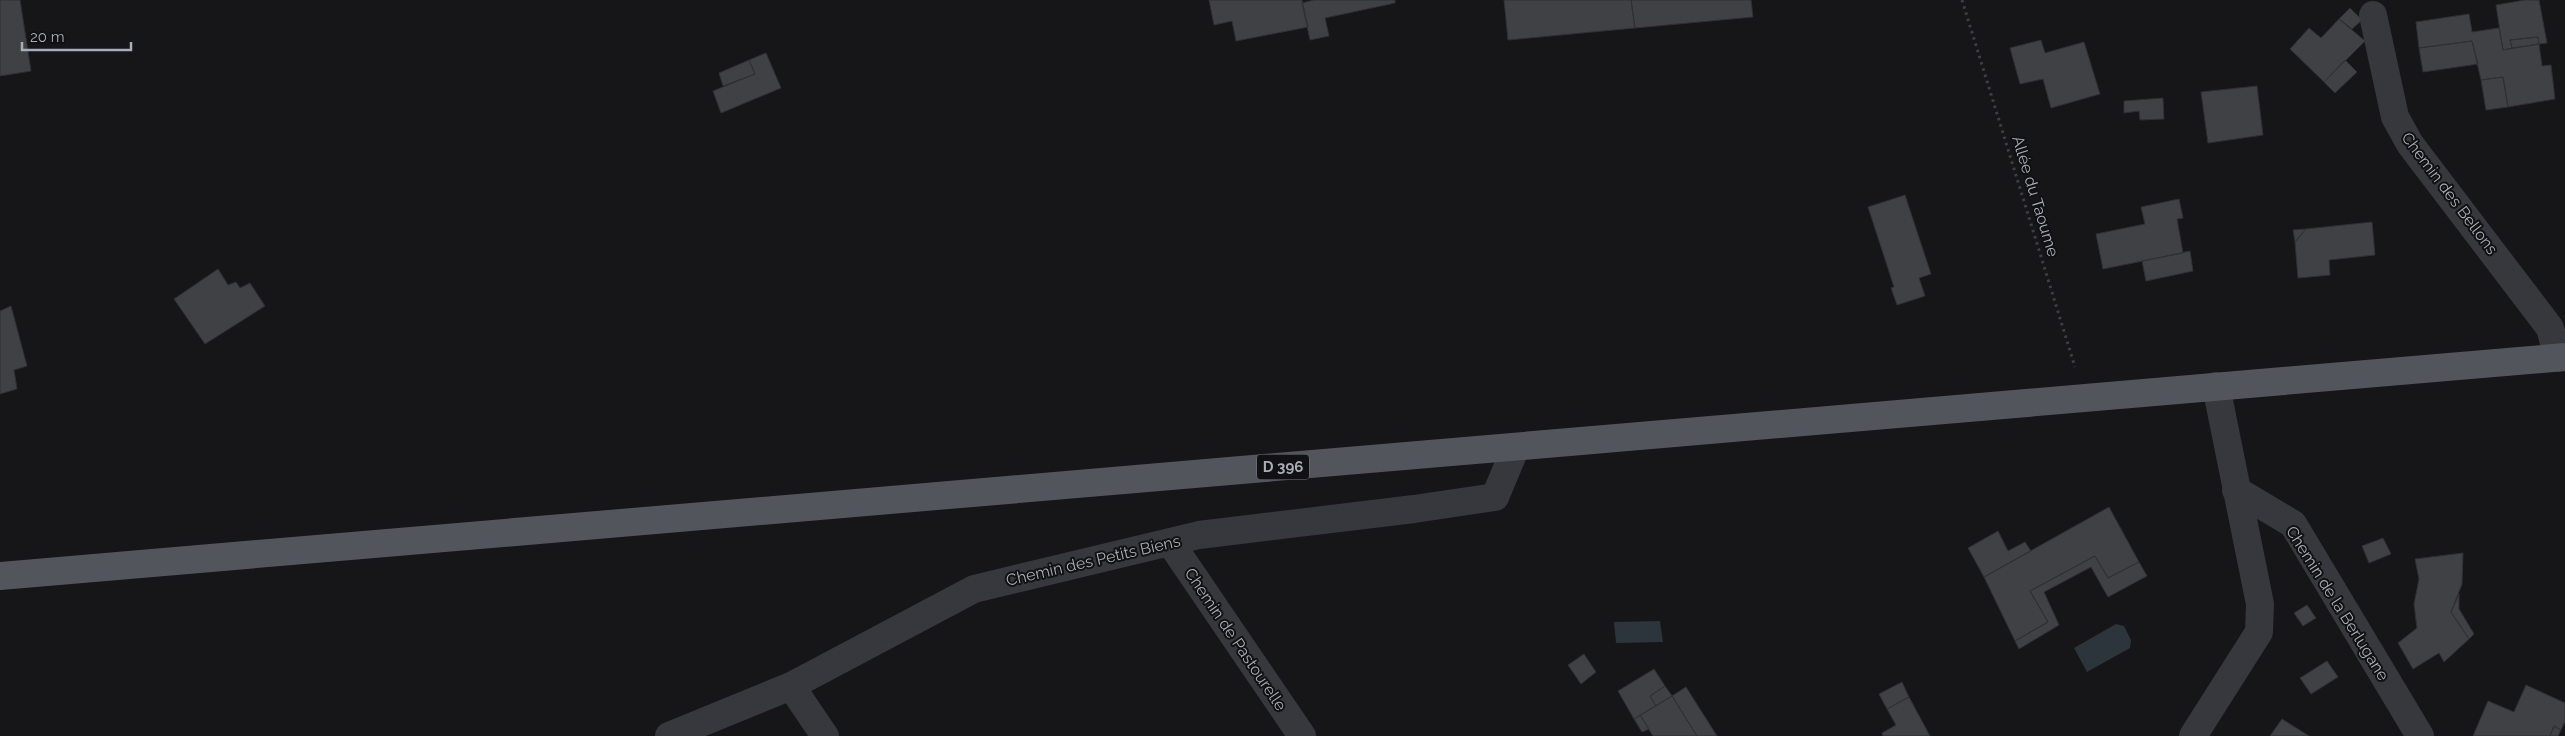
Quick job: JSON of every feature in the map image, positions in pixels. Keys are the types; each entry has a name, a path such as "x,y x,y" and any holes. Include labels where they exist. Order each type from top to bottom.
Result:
{"main road":[{"name":"D 396","path":"0,576 2085,400 2216,386 2562,357"}],"street":[{"name":"Chemin des Bellons","path":"2373,15 2395,117 2410,144 2550,328 2562,357"},
{"path":"2193,736 2259,632 2260,604 2216,386"},
{"name":"Chemin des Petits Biens","path":"669,736 791,686 974,589 1199,535 1414,510 1495,497 1516,447"},
{"name":"Chemin de la Berlugane","path":"2236,490 2293,524 2420,736"},
{"name":"Chemin de Pastourelle","path":"1170,542 1302,736"},
{"path":"791,686 826,736"}],"path":[{"name":"Allée du Taoume","path":"1962,0 2085,400"}],"shaded area":[{"path":"1660,621 1663,642 1616,643 1614,622"},
{"path":"2116,624 2124,626 2131,640 2130,648 2087,672 2074,648"}],"building":[{"path":"0,0 20,0 31,71 0,76"},
{"path":"1209,0 1302,0 1308,27 1236,41 1232,21 1214,25"},
{"path":"1314,0 1395,0 1395,3 1325,18 1329,36 1310,40 1302,3"},
{"path":"1504,0 1631,0 1635,28 1508,40"},
{"path":"1631,0 1751,0 1753,17 1635,28"},
{"path":"2525,0 2539,0 2547,43 2539,44 2538,37 2510,40 2512,48 2503,50 2496,5"},
{"path":"2350,8 2362,20 2352,29 2339,19"},
{"path":"2469,14 2472,32 2499,28 2503,50 2539,44 2542,66 2551,65 2555,99 2508,107 2503,77 2481,80 2472,41 2419,48 2416,22"},
{"path":"2339,19 2365,41 2324,82 2290,49 2309,28 2321,38"},
{"path":"2538,37 2539,44 2512,48 2510,40"},
{"path":"2041,40 2045,53 2084,42 2100,94 2051,108 2043,79 2020,84 2010,48"},
{"path":"2472,41 2478,64 2423,72 2419,48"},
{"path":"766,53 781,88 721,113 713,91 755,74 749,60"},
{"path":"749,60 755,74 723,86 719,73"},
{"path":"2345,60 2357,72 2335,93 2324,82"},
{"path":"2503,77 2508,107 2486,110 2481,80"},
{"path":"2257,86 2263,135 2208,143 2201,92"},
{"path":"2163,98 2164,119 2140,120 2139,111 2124,113 2124,101"},
{"path":"1905,195 1931,274 1919,278 1925,296 1897,305 1891,288 1894,287 1868,207"},
{"path":"2179,199 2183,218 2177,219 2183,253 2103,269 2096,234 2145,224 2141,207"},
{"path":"2372,222 2375,255 2329,260 2330,275 2298,278 2295,242 2306,229"},
{"path":"2306,229 2295,242 2293,230"},
{"path":"2190,251 2193,271 2146,281 2142,261"},
{"path":"218,269 228,285 236,282 240,288 250,283 265,306 205,344 174,299"},
{"path":"11,306 27,366 14,370 17,389 0,394 0,311"},
{"path":"2109,507 2139,562 2108,578 2095,556 2030,591 2048,622 2015,641 1984,577"},
{"path":"1998,531 2008,551 2025,542 2031,551 1984,577 1968,548"},
{"path":"2383,538 2391,554 2369,563 2362,546"},
{"path":"2463,553 2462,584 2451,612 2469,639 2444,662 2439,653 2413,669 2398,643 2417,628 2414,604 2419,579 2415,559"},
{"path":"2095,556 2108,578 2139,562 2147,576 2108,597 2091,567 2044,592 2059,625 2019,649 2015,641 2048,622 2030,591"},
{"path":"2459,594 2459,609 2474,634 2469,639 2451,612"},
{"path":"2307,605 2316,618 2303,626 2294,613"},
{"path":"1584,654 1596,672 1581,684 1568,665"},
{"path":"2327,661 2338,677 2311,694 2300,678"},
{"path":"1654,669 1665,686 1650,696 1656,706 1634,719 1618,691"},
{"path":"1902,682 1909,697 1887,709 1879,694"},
{"path":"2526,685 2565,703 2565,721 2561,730 2554,726 2550,736 2473,736 2488,701 2514,712"},
{"path":"1665,686 1672,696 1656,706 1650,696"},
{"path":"1686,687 1717,736 1697,736 1672,696"},
{"path":"1672,696 1697,736 1653,736 1640,715"},
{"path":"1909,697 1930,736 1883,736 1882,733 1896,725 1887,709"},
{"path":"1640,715 1649,729 1642,732 1634,719"},
{"path":"2282,719 2309,736 2270,736"},
{"path":"2554,726 2561,730 2558,736 2550,736"}]}
